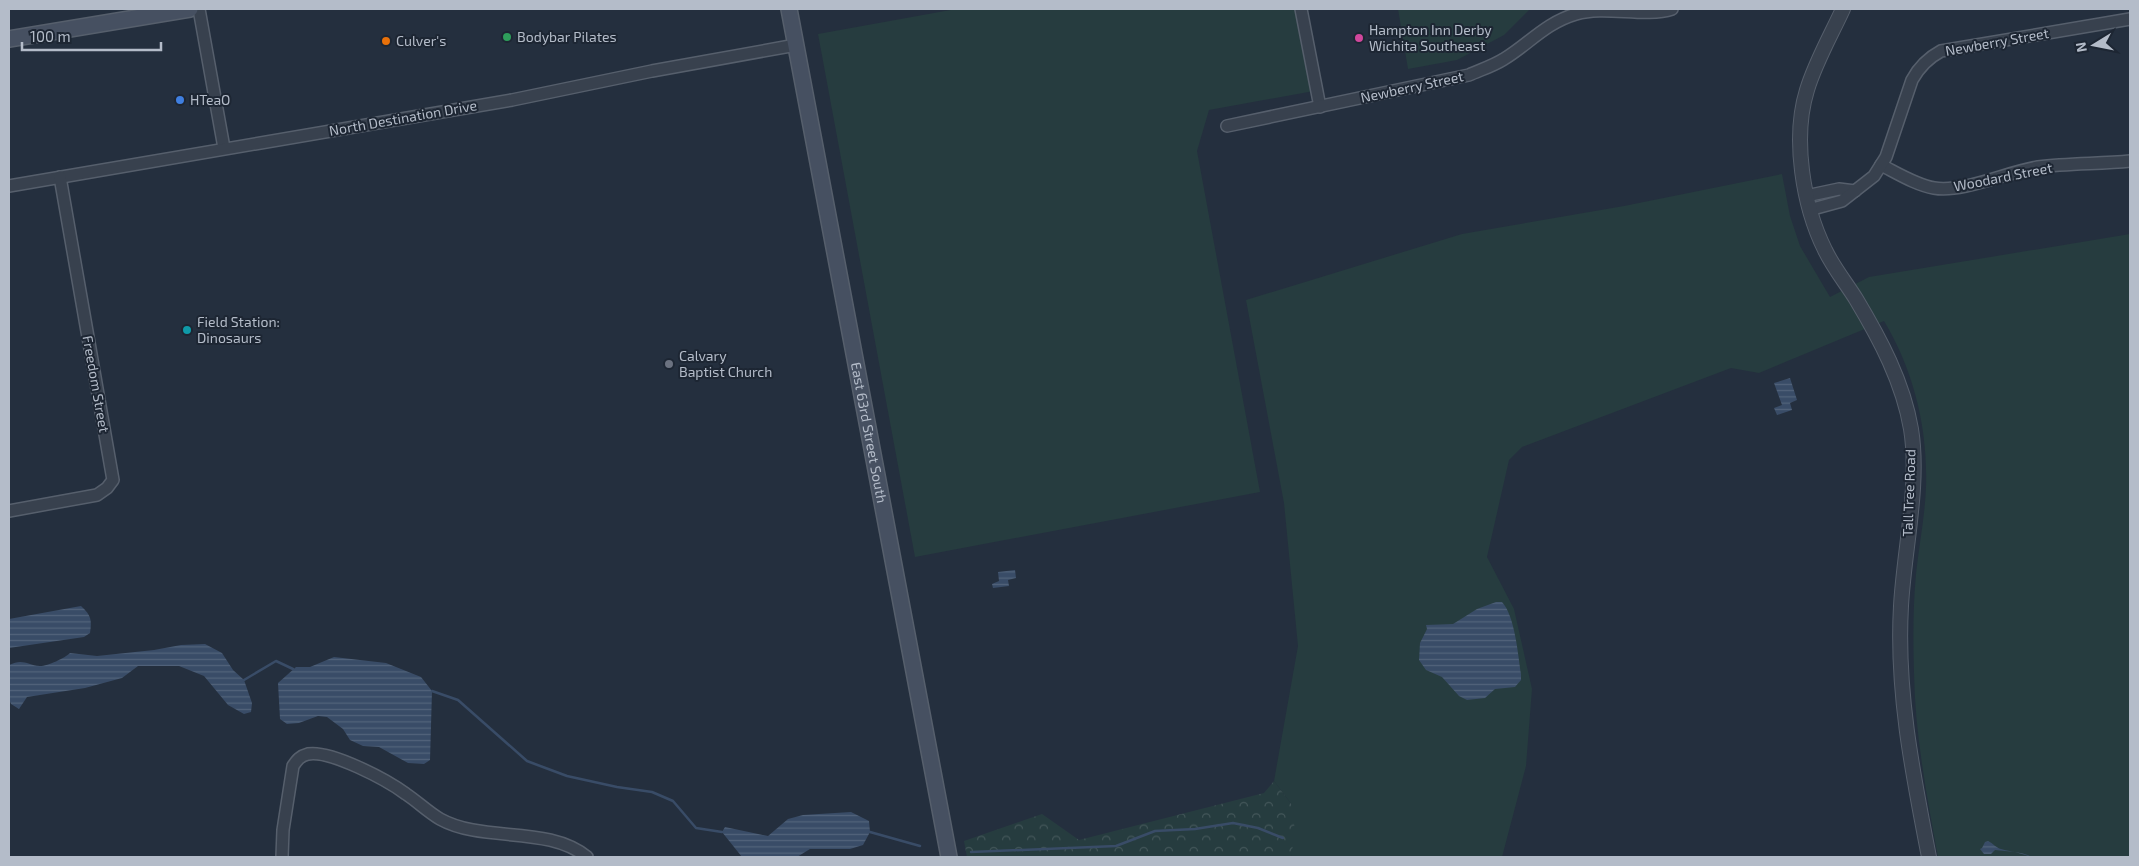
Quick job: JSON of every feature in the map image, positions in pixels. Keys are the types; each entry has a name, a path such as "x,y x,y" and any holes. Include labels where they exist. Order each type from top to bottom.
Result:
{"main road":[{"path":"9,39 190,9"},
{"name":"East 63rd Street South","path":"789,9 949,857"}],"street":[{"path":"199,9 224,148"},
{"path":"1302,9 1320,107"},
{"name":"Newberry Street","path":"1227,126 1469,76 1504,59 1540,30 1576,14 1619,10 1664,12 1672,9"},
{"name":"Tall Tree Road","path":"1843,9 1807,90 1800,134 1808,203 1825,251 1856,299 1887,354 1904,399 1911,431 1913,482 1901,608 1902,672 1909,749 1929,857"},
{"name":"Newberry Street","path":"1808,203 1842,201 1874,176 1881,165 1912,80 1918,70 1933,56 1941,52 2130,19"},
{"name":"North Destination Drive","path":"9,186 512,100 652,71 796,45"},
{"name":"Woodard Street","path":"1881,165 1926,186 1940,189 1962,187 2008,173 2039,167 2130,161"},
{"name":"Freedom Street","path":"9,511 97,495 107,488 113,480 60,177"},
{"path":"282,857 283,830 293,766 302,756 315,754 365,771 393,785 436,817 456,826 557,843 582,853 587,857"}],"green space":[{"path":"956,9 1299,9 1314,91 1209,110 1197,151 1260,492 915,557 818,34"},
{"path":"1398,9 1530,9 1504,35 1457,60 1408,69"},
{"path":"1782,174 1790,216 1800,246 1830,297 1869,277 2130,234 2130,857 1938,857 1919,743 1914,673 1915,586 1926,487 1922,422 1904,360 1884,321 1759,373 1731,368 1522,447 1509,460 1487,557 1514,609 1532,689 1526,766 1502,857 1291,857 1292,805 1274,781 1298,646 1284,503 1246,300 1462,234 1624,206"},
{"path":"1274,781 1292,805 1295,832 1291,857 967,857 964,841 1042,814 1079,840 1264,793"}],"water":[{"path":"1790,378 1797,400 1790,403 1792,410 1777,415 1774,408 1782,405 1774,383"},
{"path":"1015,570 1016,578 1008,580 1009,586 993,588 992,584 999,581 998,572"},
{"path":"1496,602 1502,602 1510,616 1517,647 1521,680 1515,687 1495,689 1485,698 1467,700 1459,696 1442,677 1426,670 1419,660 1420,643 1427,629 1426,625 1453,624 1477,609"},
{"path":"81,606 89,615 91,621 90,633 84,637 9,648 9,619"},
{"path":"205,644 222,653 233,670 244,680 252,703 251,712 244,714 228,705 204,676 179,666 138,666 122,678 85,688 27,697 19,709 11,704 9,699 9,665 14,663 22,662 40,666 47,665 70,653 97,656 181,645"},
{"path":"334,657 386,663 421,677 432,691 430,760 424,764 408,763 379,747 363,746 350,740 343,729 327,717 318,716 299,723 287,724 280,719 278,683 296,667 310,667"},
{"path":"851,812 869,821 870,832 863,845 850,849 810,849 797,857 742,857 722,832 725,827 768,836 788,819 803,815"},
{"path":"1988,841 1999,848 2015,852 1995,850 1991,854 1984,854 1980,849"}],"waterway":[{"path":"244,680 276,661 293,669"},
{"path":"432,691 458,700 527,761 567,776 617,787 652,792 673,801 696,828 722,832"},
{"path":"971,852 1116,846 1155,831 1195,829 1233,823 1258,828 1283,838"},
{"path":"870,832 920,846"}],"place":[{"name":"Bodybar Pilates","path":"507,37"},
{"name":"Hampton Inn Derby Wichita Southeast","path":"1359,38"},
{"name":"Culver's","path":"386,41"},
{"name":"HTeaO","path":"180,100"},
{"name":"Field Station: Dinosaurs","path":"187,330"},
{"name":"Calvary Baptist Church","path":"669,364"}]}
